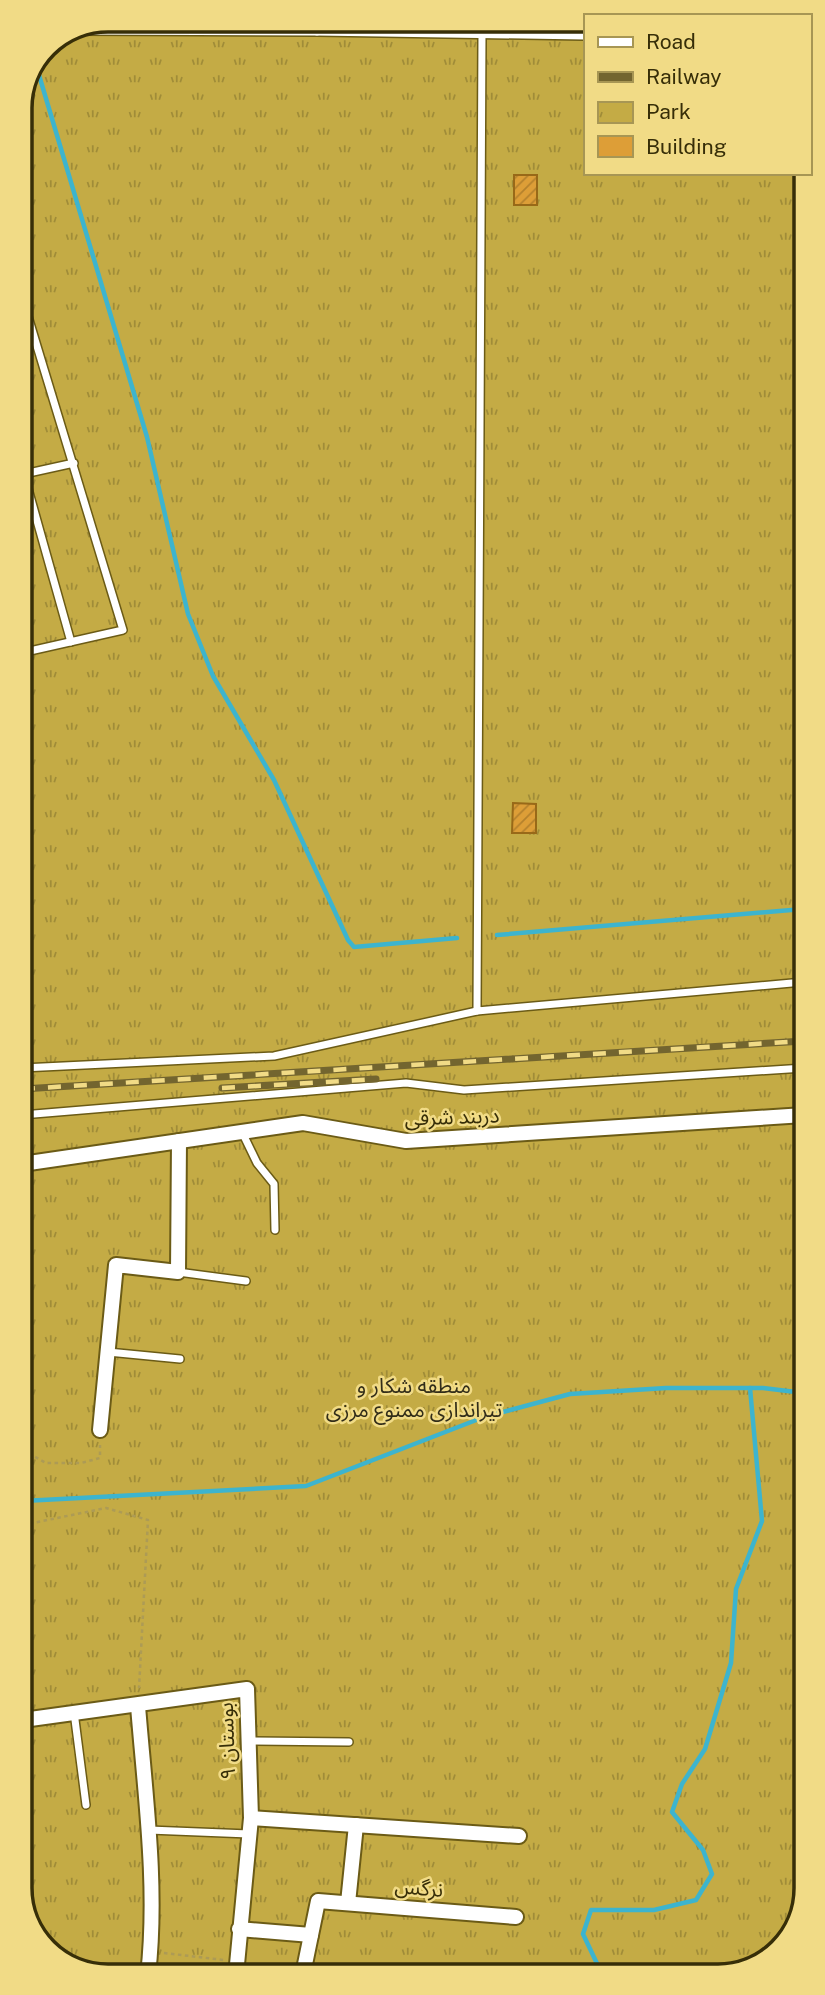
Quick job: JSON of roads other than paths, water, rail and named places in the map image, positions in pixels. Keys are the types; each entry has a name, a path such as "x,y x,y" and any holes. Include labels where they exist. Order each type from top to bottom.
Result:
{"street":[{"name":"دربند شرقی","path":"32,1163 303,1123 406,1142 794,1116"},
{"path":"100,1430 116,1265 178,1272 179,1141"},
{"name":"بوستان ۹","path":"32,1719 247,1689 251,1818 236,1963"},
{"path":"138,1706 148,1830 150,1963"},
{"path":"251,1818 519,1836"},
{"path":"348,1903 356,1825"},
{"name":"نرگس","path":"311,1935 318,1901 516,1917"},
{"path":"239,1928 311,1935 305,1963"}],"lane":[{"path":"317,32 584,36"},
{"path":"477,1011 482,34"},
{"path":"32,328 122,630 32,651"},
{"path":"32,472 74,463"},
{"path":"32,503 71,642"},
{"path":"32,1068 274,1056 477,1011 794,983"},
{"path":"32,1114 405,1083 464,1090 794,1069"},
{"path":"242,1132 257,1163 274,1184 275,1230"},
{"path":"178,1272 246,1280"},
{"path":"107,1352 180,1359"},
{"path":"74,1712 86,1805"},
{"path":"248,1741 349,1742"},
{"path":"148,1830 249,1833"}],"waterway":[{"path":"39,75 147,437 188,614 213,676 274,780 348,940 354,947 457,938"},
{"path":"497,935 794,910"},
{"path":"32,1501 306,1486 484,1417 570,1394 666,1388 763,1388 794,1392"},
{"path":"597,1964 583,1934 591,1910 654,1910 696,1900 712,1874 703,1850 672,1812 682,1784 705,1749 731,1663 736,1589 762,1521 750,1388"}],"railway":[{"path":"32,1088 794,1042"},
{"path":"222,1088 376,1079"}],"park label":[{"name":"منطقه شکار و تیراندازی ممنوع مرزی","path":"414,1398"}]}
